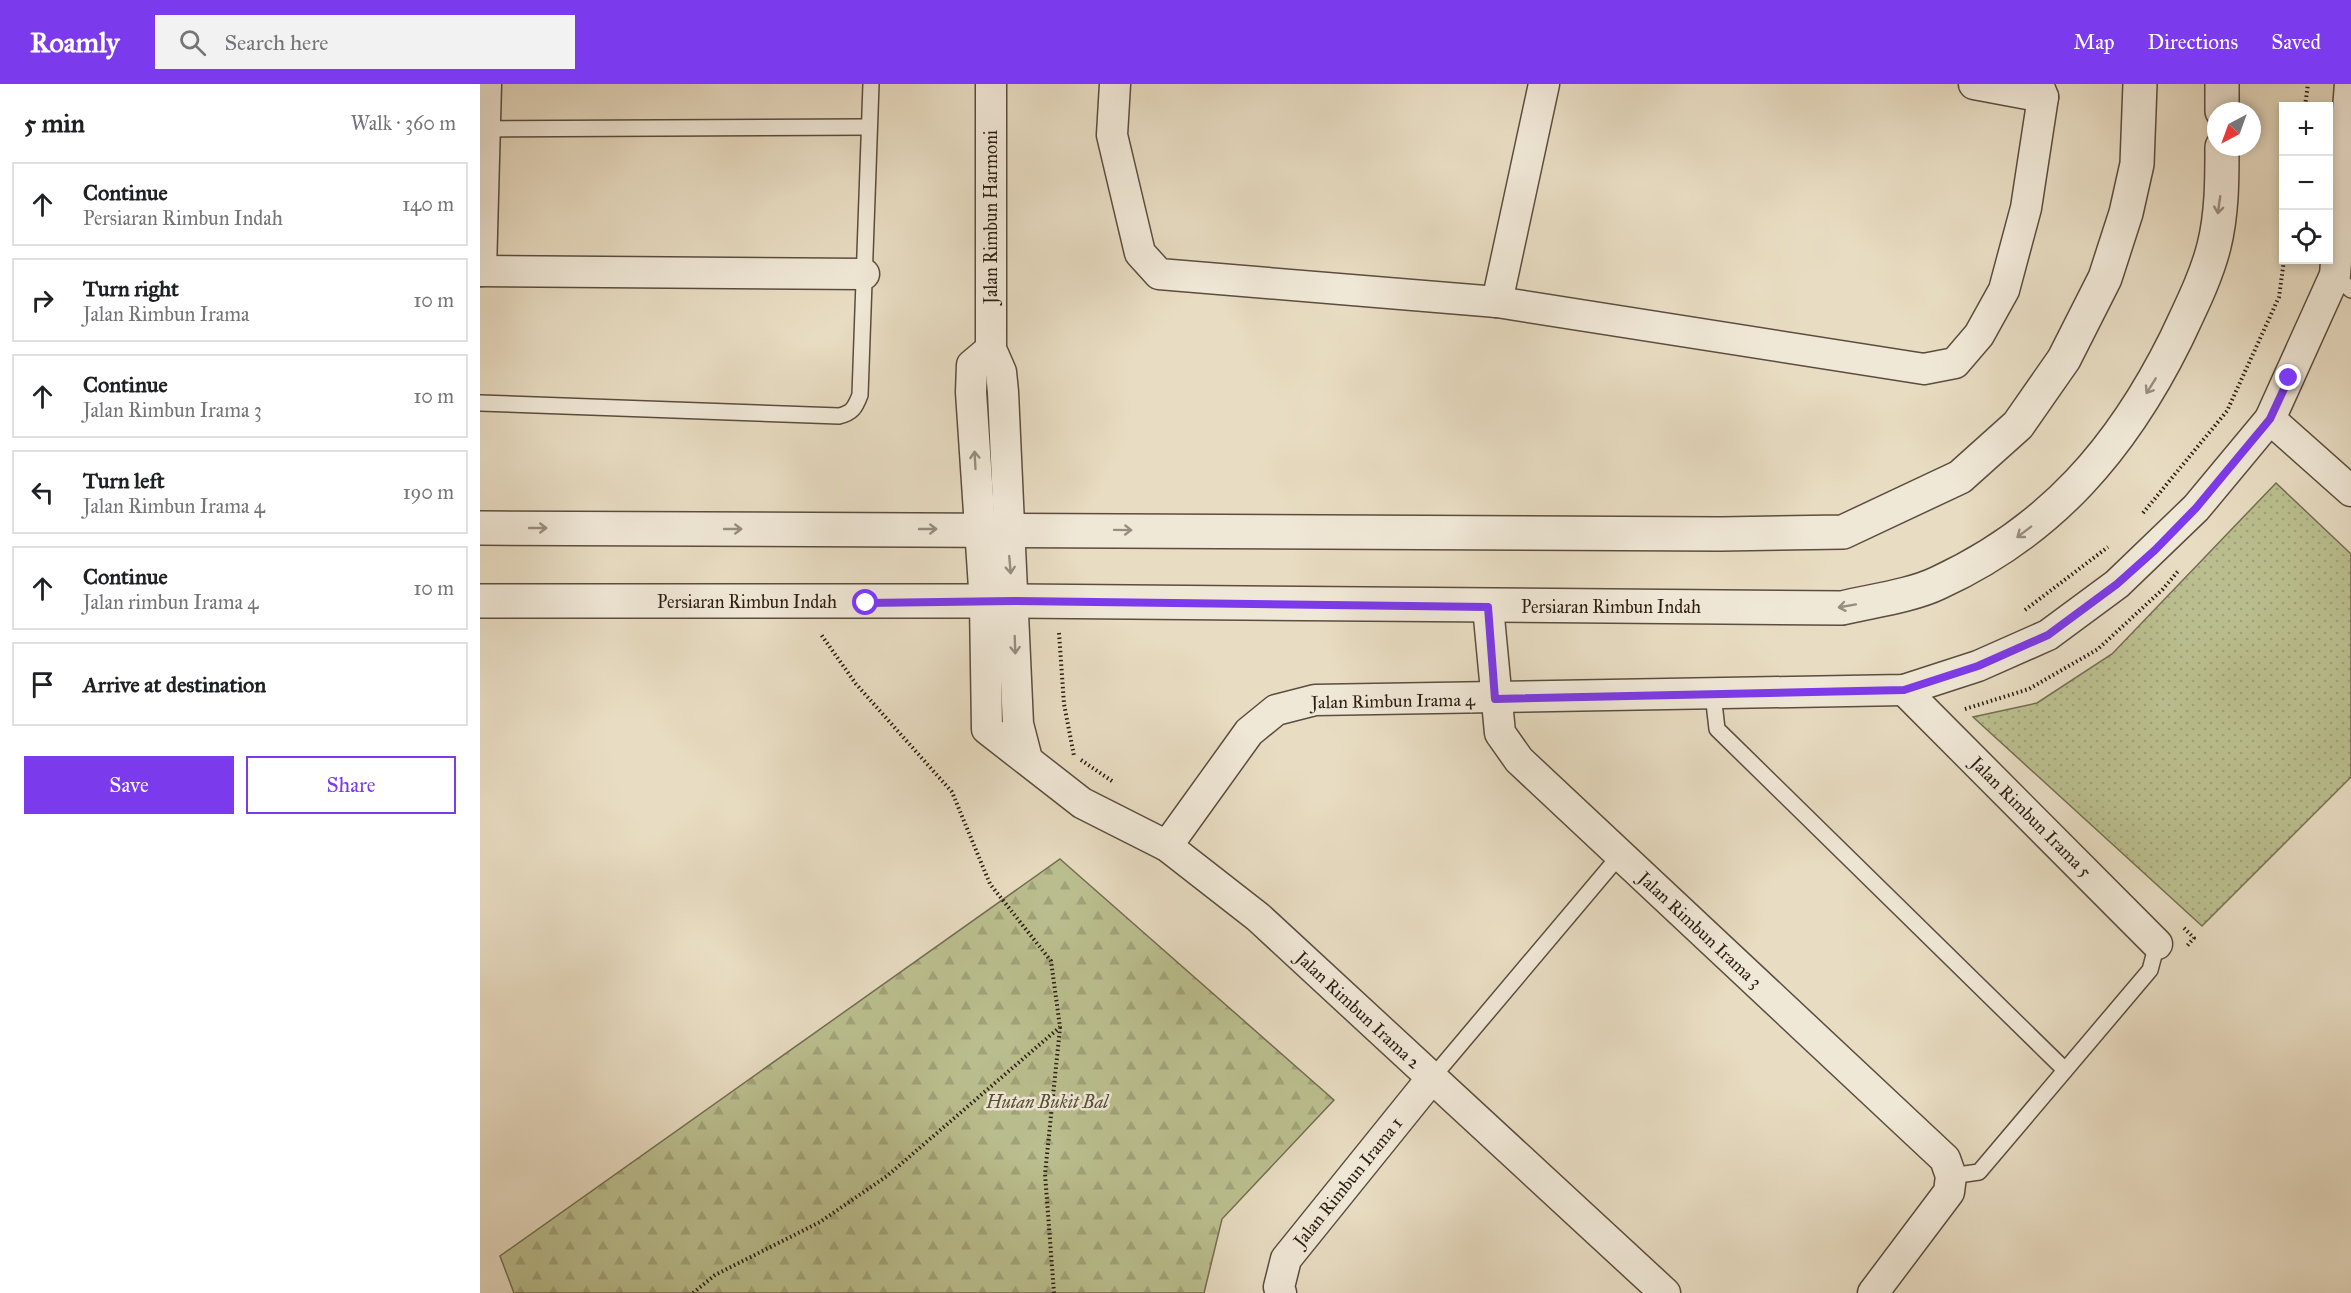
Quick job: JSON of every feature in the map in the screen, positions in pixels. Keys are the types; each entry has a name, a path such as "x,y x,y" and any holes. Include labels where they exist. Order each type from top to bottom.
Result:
{"street":[{"path":"486,84 482,129 480,276 864,274"},
{"name":"Jalan Rimbun Harmoni","path":"991,84 991,349 972,366 993,529 999,602"},
{"path":"1115,84 1112,135 1140,254 1159,274 1497,302 1924,369 1955,363 1979,335 2004,290 2026,208 2041,90 1974,84"},
{"path":"1497,302 1544,84"},
{"path":"480,528 1709,534 1843,532 1960,477 2018,425 2064,359 2105,278 2126,213 2137,164 2140,84"},
{"path":"2222,84 2222,102"},
{"path":"2350,92 2343,282 2270,419 2351,491"},
{"name":"Persiaran Rimbun Indah","path":"480,601 1842,608 1936,585 1997,553 2055,509 2118,440 2157,378 2189,311 2214,246 2222,188 2222,156"},
{"name":"Jalan Rimbun Irama 4","path":"1167,846 1249,732 1276,710 1315,700 1495,699 1904,690 1978,666 2048,635 2117,584 2155,550 2196,508 2270,419"},
{"name":"Jalan Rimbun Irama 2","path":"999,602 1018,724 1027,759 1082,803 1167,846 1258,917 1665,1293"},
{"name":"Jalan Rimbun Irama 3","path":"1488,607 1500,733 1520,760 1945,1159 1951,1176"},
{"name":"Jalan Rimbun Irama 5","path":"1904,690 2157,944"},
{"name":"Jalan Rimbun Irama 1","path":"1281,1293 1279,1287 1286,1259 1432,1078"},
{"path":"1873,1293 1949,1192 1951,1176"}],"lane":[{"path":"480,403 839,416 856,408 860,395 871,84"},
{"path":"482,129 869,127"},
{"path":"1713,694 1717,729 2065,1070"},
{"path":"1432,1078 1620,855"},
{"path":"1951,1176 1979,1172 2150,970 2157,944"}],"path":[{"path":"2306,102 2308,84"},
{"path":"1957,711 2029,689 2098,649 2163,589 2184,563"},
{"path":"799,603 856,684 952,792 990,884 1051,962 1060,1027 1045,1174 1054,1293"},
{"path":"2177,921 2194,938 2187,947"},
{"path":"693,1293 715,1275 820,1222 887,1176 1060,1027"}],"green space":[{"path":"2276,483 2351,554 2351,777 2202,926 1973,717 2037,703 2112,654"},
{"name":"Hutan Bukit Bal","path":"1060,859 1334,1100 1222,1219 1204,1293 514,1293 500,1256"}],"route":[{"path":"866,603 1014,601 1488,607 1495,699 1904,690 1978,666 2048,635 2117,584 2155,550 2196,508 2270,419 2289,378"}]}
